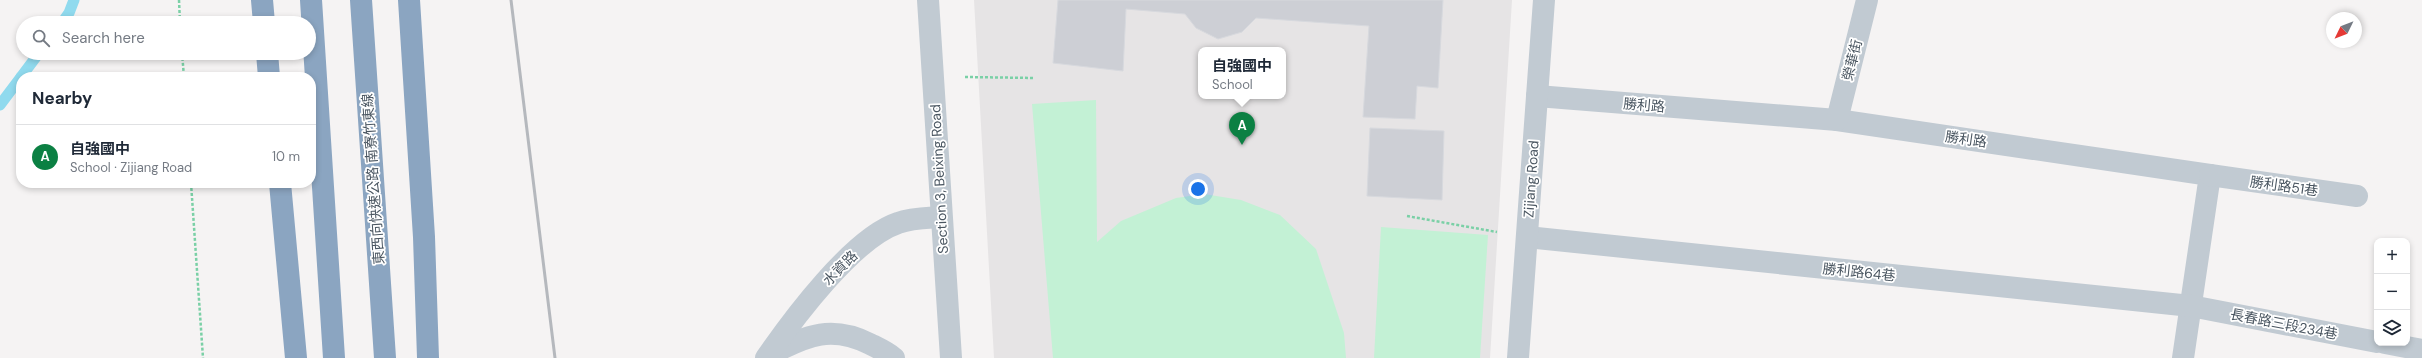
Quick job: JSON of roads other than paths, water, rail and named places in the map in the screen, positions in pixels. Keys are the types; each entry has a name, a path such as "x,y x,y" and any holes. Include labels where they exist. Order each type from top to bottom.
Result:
{"highway":[{"path":"262,0 263,16"},
{"path":"311,0 312,16"},
{"name":"東西向快速公路 南寮竹東線","path":"361,0 385,358"},
{"path":"409,0 424,237 428,358"},
{"path":"268,60 269,72"},
{"path":"315,60 316,72"},
{"path":"316,78 334,358"},
{"path":"280,188 296,358"}],"street":[{"name":"Section 3, Beixing Road","path":"928,0 934,76 940,217 951,358"},
{"name":"Zijiang Road","path":"1518,358 1544,0"},
{"name":"榮華街","path":"1837,120 1867,0"},
{"name":"勝利路","path":"1537,96 1837,120 2210,176"},
{"name":"勝利路51巷","path":"2210,176 2357,196"},
{"path":"2183,358 2210,176"},
{"name":"水資路","path":"766,357 804,307 844,261 871,239 897,223 940,217"},
{"name":"勝利路64巷","path":"1527,237 2191,306"},
{"name":"長春路三段234巷","path":"2191,306 2374,341"},
{"path":"766,357 800,339 824,333 845,334 866,342 894,358"},
{"path":"2401,346 2422,350"}],"waterway":[{"path":"67,16 74,0"},
{"path":"25,72 34,60"},
{"path":"0,105 16,84"}],"railway":[{"path":"511,0 555,358"}],"place":[{"name":"自強國中","path":"1242,145"}]}
